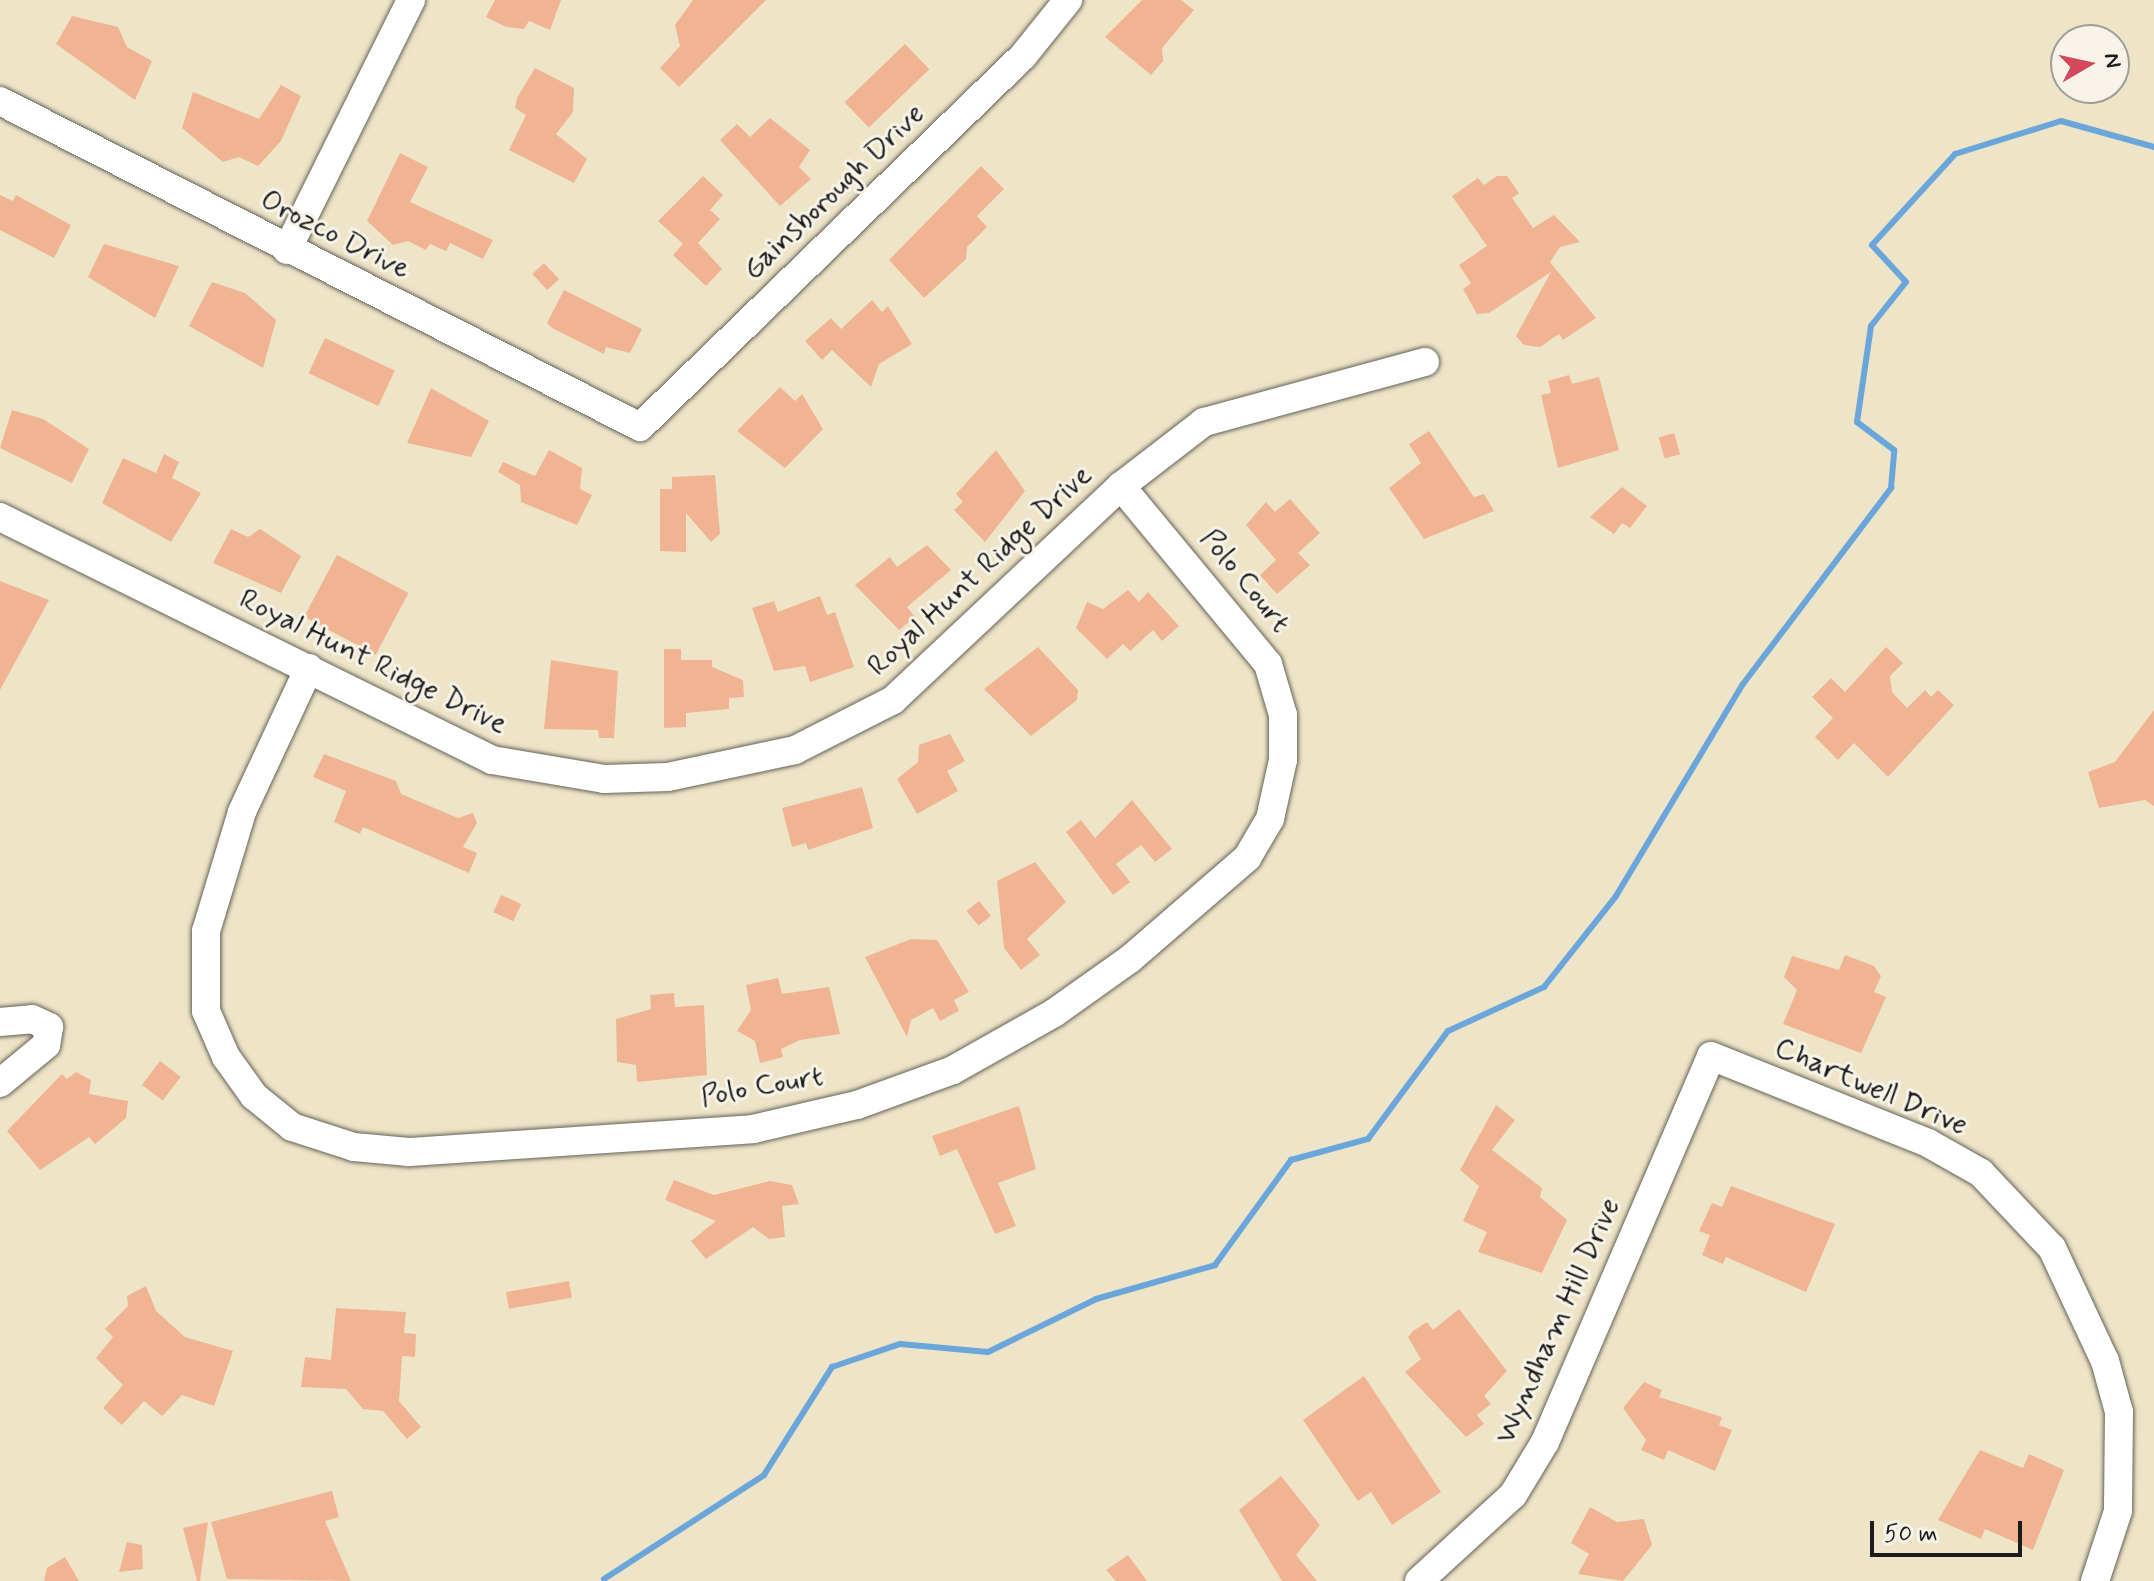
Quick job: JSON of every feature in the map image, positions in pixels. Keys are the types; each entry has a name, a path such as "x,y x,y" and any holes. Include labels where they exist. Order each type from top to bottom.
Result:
{"street":[{"path":"287,250 411,0"},
{"name":"Gainsborough Drive","path":"640,427 1023,56 1068,0"},
{"name":"Orozco Drive","path":"0,101 287,250 640,427"},
{"name":"Royal Hunt Ridge Drive","path":"0,517 309,668 432,735 516,766 604,779 705,773 795,750 893,700 1175,439 1234,408 1425,362"},
{"name":"Polo Court","path":"309,668 242,812 206,931 206,1011 226,1057 254,1096 292,1127 354,1147 409,1152 753,1129 857,1105 953,1070 1054,1013 1130,959 1247,858 1270,819 1283,760 1283,715 1268,664 1121,486"},
{"path":"0,1022 32,1019 49,1027 46,1045 0,1083"},
{"name":"Wyndham Hill Drive","path":"1419,1581 1503,1506 1545,1442 1711,1056"},
{"name":"Chartwell Drive","path":"1711,1056 1954,1158 1992,1183 2052,1248 2099,1346 2119,1412 2118,1511 2095,1581"}],"building":[{"path":"495,0 561,0 550,30 529,21 524,29 506,27 486,17"},
{"path":"693,0 766,0 679,87 660,68 680,46 675,25"},
{"path":"1142,0 1181,0 1194,10 1162,48 1163,61 1151,75 1105,37"},
{"path":"72,16 118,27 127,47 152,61 135,100 56,44"},
{"path":"905,44 929,69 869,128 845,102"},
{"path":"535,68 574,88 573,112 556,134 587,159 574,183 509,150 526,115 515,108 517,98"},
{"path":"281,85 301,96 281,141 258,166 239,157 223,162 182,128 193,92 259,119"},
{"path":"770,118 810,150 799,167 811,179 780,206 720,140 737,124 750,137"},
{"path":"400,153 428,167 410,202 493,240 483,259 450,243 446,251 430,244 426,250 408,241 393,245 367,221"},
{"path":"981,166 1004,189 977,216 987,227 967,247 966,259 924,298 889,260"},
{"path":"703,176 723,195 710,210 720,219 698,243 722,269 706,286 673,255 683,244 658,221"},
{"path":"1497,176 1507,176 1519,193 1512,198 1533,228 1554,215 1580,242 1560,247 1550,262 1596,318 1563,340 1559,334 1540,347 1524,345 1516,336 1551,272 1489,313 1477,314 1463,289 1471,283 1459,265 1487,246 1452,196 1478,178 1484,185"},
{"path":"0,195 13,201 16,195 71,225 54,258 0,230"},
{"path":"104,244 179,266 155,318 88,277"},
{"path":"544,263 559,279 547,290 532,274"},
{"path":"212,282 245,293 276,320 263,368 189,326"},
{"path":"564,290 642,329 630,353 606,347 604,354 552,328 547,323"},
{"path":"872,300 882,312 888,306 912,344 879,364 871,387 832,350 822,360 805,341 831,318 841,329"},
{"path":"325,338 395,371 378,406 309,373"},
{"path":"1569,375 1572,384 1599,377 1619,450 1558,468 1541,395 1551,393 1548,381"},
{"path":"780,387 795,401 802,394 823,429 785,468 737,431"},
{"path":"431,388 489,421 471,457 407,443"},
{"path":"12,410 43,419 89,449 72,483 0,448"},
{"path":"1429,431 1474,497 1484,494 1494,511 1424,539 1389,488 1421,463 1409,444"},
{"path":"1674,433 1680,454 1665,459 1659,437"},
{"path":"549,450 582,468 580,489 592,495 577,525 521,502 520,485 498,472 503,462 535,476"},
{"path":"996,450 1025,491 985,542 954,510 963,502 956,494"},
{"path":"164,454 179,462 172,478 201,493 171,542 102,503 123,458 156,473"},
{"path":"715,475 720,534 711,542 686,513 686,552 660,551 660,489 672,489 672,477"},
{"path":"1622,487 1647,506 1630,528 1622,523 1614,534 1590,517"},
{"path":"1290,499 1320,533 1298,553 1310,565 1277,594 1260,575 1276,560 1246,525 1266,502 1275,512"},
{"path":"231,529 248,537 260,529 301,556 281,593 213,563"},
{"path":"927,545 951,570 907,607 915,617 899,630 855,585 890,557 897,567"},
{"path":"337,555 409,593 376,655 304,617"},
{"path":"0,581 49,600 0,690"},
{"path":"1128,590 1139,602 1148,592 1179,626 1162,641 1153,630 1130,651 1123,644 1107,659 1076,628 1087,602 1103,609"},
{"path":"820,596 827,615 835,612 854,667 810,682 805,666 774,671 752,608 774,601 778,612"},
{"path":"1038,647 1078,690 1077,700 1031,736 984,689"},
{"path":"1886,647 1903,663 1890,676 1892,692 1907,708 1925,690 1931,697 1938,690 1954,705 1888,777 1854,743 1838,760 1815,737 1833,718 1812,697 1831,678 1845,692"},
{"path":"664,649 681,649 681,660 712,660 712,667 743,680 744,697 729,698 729,709 686,713 686,727 664,728"},
{"path":"551,660 618,671 614,738 599,738 598,730 544,729"},
{"path":"2154,710 2154,806 2145,800 2099,808 2088,772 2115,762"},
{"path":"950,734 965,761 947,771 958,791 917,814 897,779 918,762 919,745"},
{"path":"324,754 396,781 401,794 458,818 473,813 477,823 463,847 477,853 469,873 363,827 360,834 334,822 346,791 313,777"},
{"path":"862,787 873,828 808,850 806,843 792,847 782,808"},
{"path":"1132,800 1172,849 1155,862 1141,845 1116,864 1130,882 1113,895 1066,832 1081,820 1095,838"},
{"path":"1035,862 1066,902 1027,939 1040,955 1021,970 1004,948 997,881"},
{"path":"501,895 521,904 513,921 493,912"},
{"path":"979,901 991,916 979,926 967,911"},
{"path":"911,939 937,940 969,992 954,1000 959,1011 940,1021 933,1008 911,1020 907,1037 865,957"},
{"path":"1845,955 1874,966 1881,976 1874,992 1886,997 1861,1053 1783,1024 1797,990 1784,977 1792,956 1839,970"},
{"path":"778,978 782,994 829,987 840,1034 800,1040 781,1049 783,1057 760,1063 755,1041 737,1031 751,1010 746,985"},
{"path":"674,993 675,1007 704,1005 707,1075 637,1082 636,1065 617,1062 616,1019 651,1009 650,995"},
{"path":"160,1061 181,1077 163,1101 142,1085"},
{"path":"76,1072 91,1080 89,1094 128,1101 126,1118 95,1144 89,1137 40,1170 7,1131 62,1074 67,1079"},
{"path":"1496,1105 1515,1120 1492,1150 1542,1188 1540,1197 1567,1220 1542,1273 1478,1252 1487,1232 1463,1221 1479,1186 1460,1170"},
{"path":"1019,1106 1036,1169 998,1183 1016,1226 995,1234 957,1149 940,1156 932,1136"},
{"path":"674,1180 714,1195 770,1181 792,1185 799,1204 782,1206 785,1237 769,1239 753,1227 706,1259 691,1241 716,1221 665,1200"},
{"path":"1731,1186 1835,1224 1806,1292 1726,1257 1723,1264 1702,1255 1710,1235 1699,1231 1712,1203 1722,1207"},
{"path":"569,1281 572,1298 509,1309 506,1292"},
{"path":"146,1286 156,1311 185,1337 233,1351 214,1406 182,1395 162,1416 144,1401 122,1425 103,1408 123,1385 96,1358 113,1337 105,1329 128,1306 127,1296"},
{"path":"336,1308 406,1312 404,1333 416,1334 415,1357 402,1356 399,1401 421,1427 407,1439 383,1411 363,1409 346,1389 301,1387 305,1357 331,1360"},
{"path":"1459,1309 1507,1371 1484,1396 1491,1404 1477,1415 1484,1424 1466,1437 1405,1372 1421,1359 1408,1337 1413,1331 1427,1322 1433,1330"},
{"path":"1364,1376 1441,1492 1392,1525 1371,1492 1358,1501 1303,1420"},
{"path":"1644,1382 1662,1390 1659,1397 1722,1417 1719,1425 1732,1430 1715,1471 1668,1450 1664,1460 1641,1450 1646,1440 1623,1408"},
{"path":"1980,1450 2023,1468 2029,1454 2064,1470 2033,1550 1985,1529 1981,1539 1938,1520"},
{"path":"1281,1476 1320,1525 1296,1555 1317,1581 1282,1581 1239,1510"},
{"path":"332,1491 339,1517 325,1521 351,1581 227,1579 211,1522"},
{"path":"1590,1507 1617,1522 1644,1519 1652,1545 1623,1581 1578,1574 1589,1554 1571,1543"},
{"path":"208,1522 200,1581 197,1581 183,1528"},
{"path":"127,1542 142,1545 143,1569 119,1572"},
{"path":"1128,1555 1147,1581 1116,1581 1106,1570"},
{"path":"65,1557 79,1581 44,1581 47,1568"}],"waterway":[{"path":"604,1579 764,1475 832,1367 900,1344 988,1352 1096,1299 1215,1265 1291,1160 1368,1139 1448,1031 1544,987 1616,896 1743,684 1891,488 1894,450 1857,422 1871,326 1906,282 1872,245 1955,154 2061,121 2154,147"}]}
